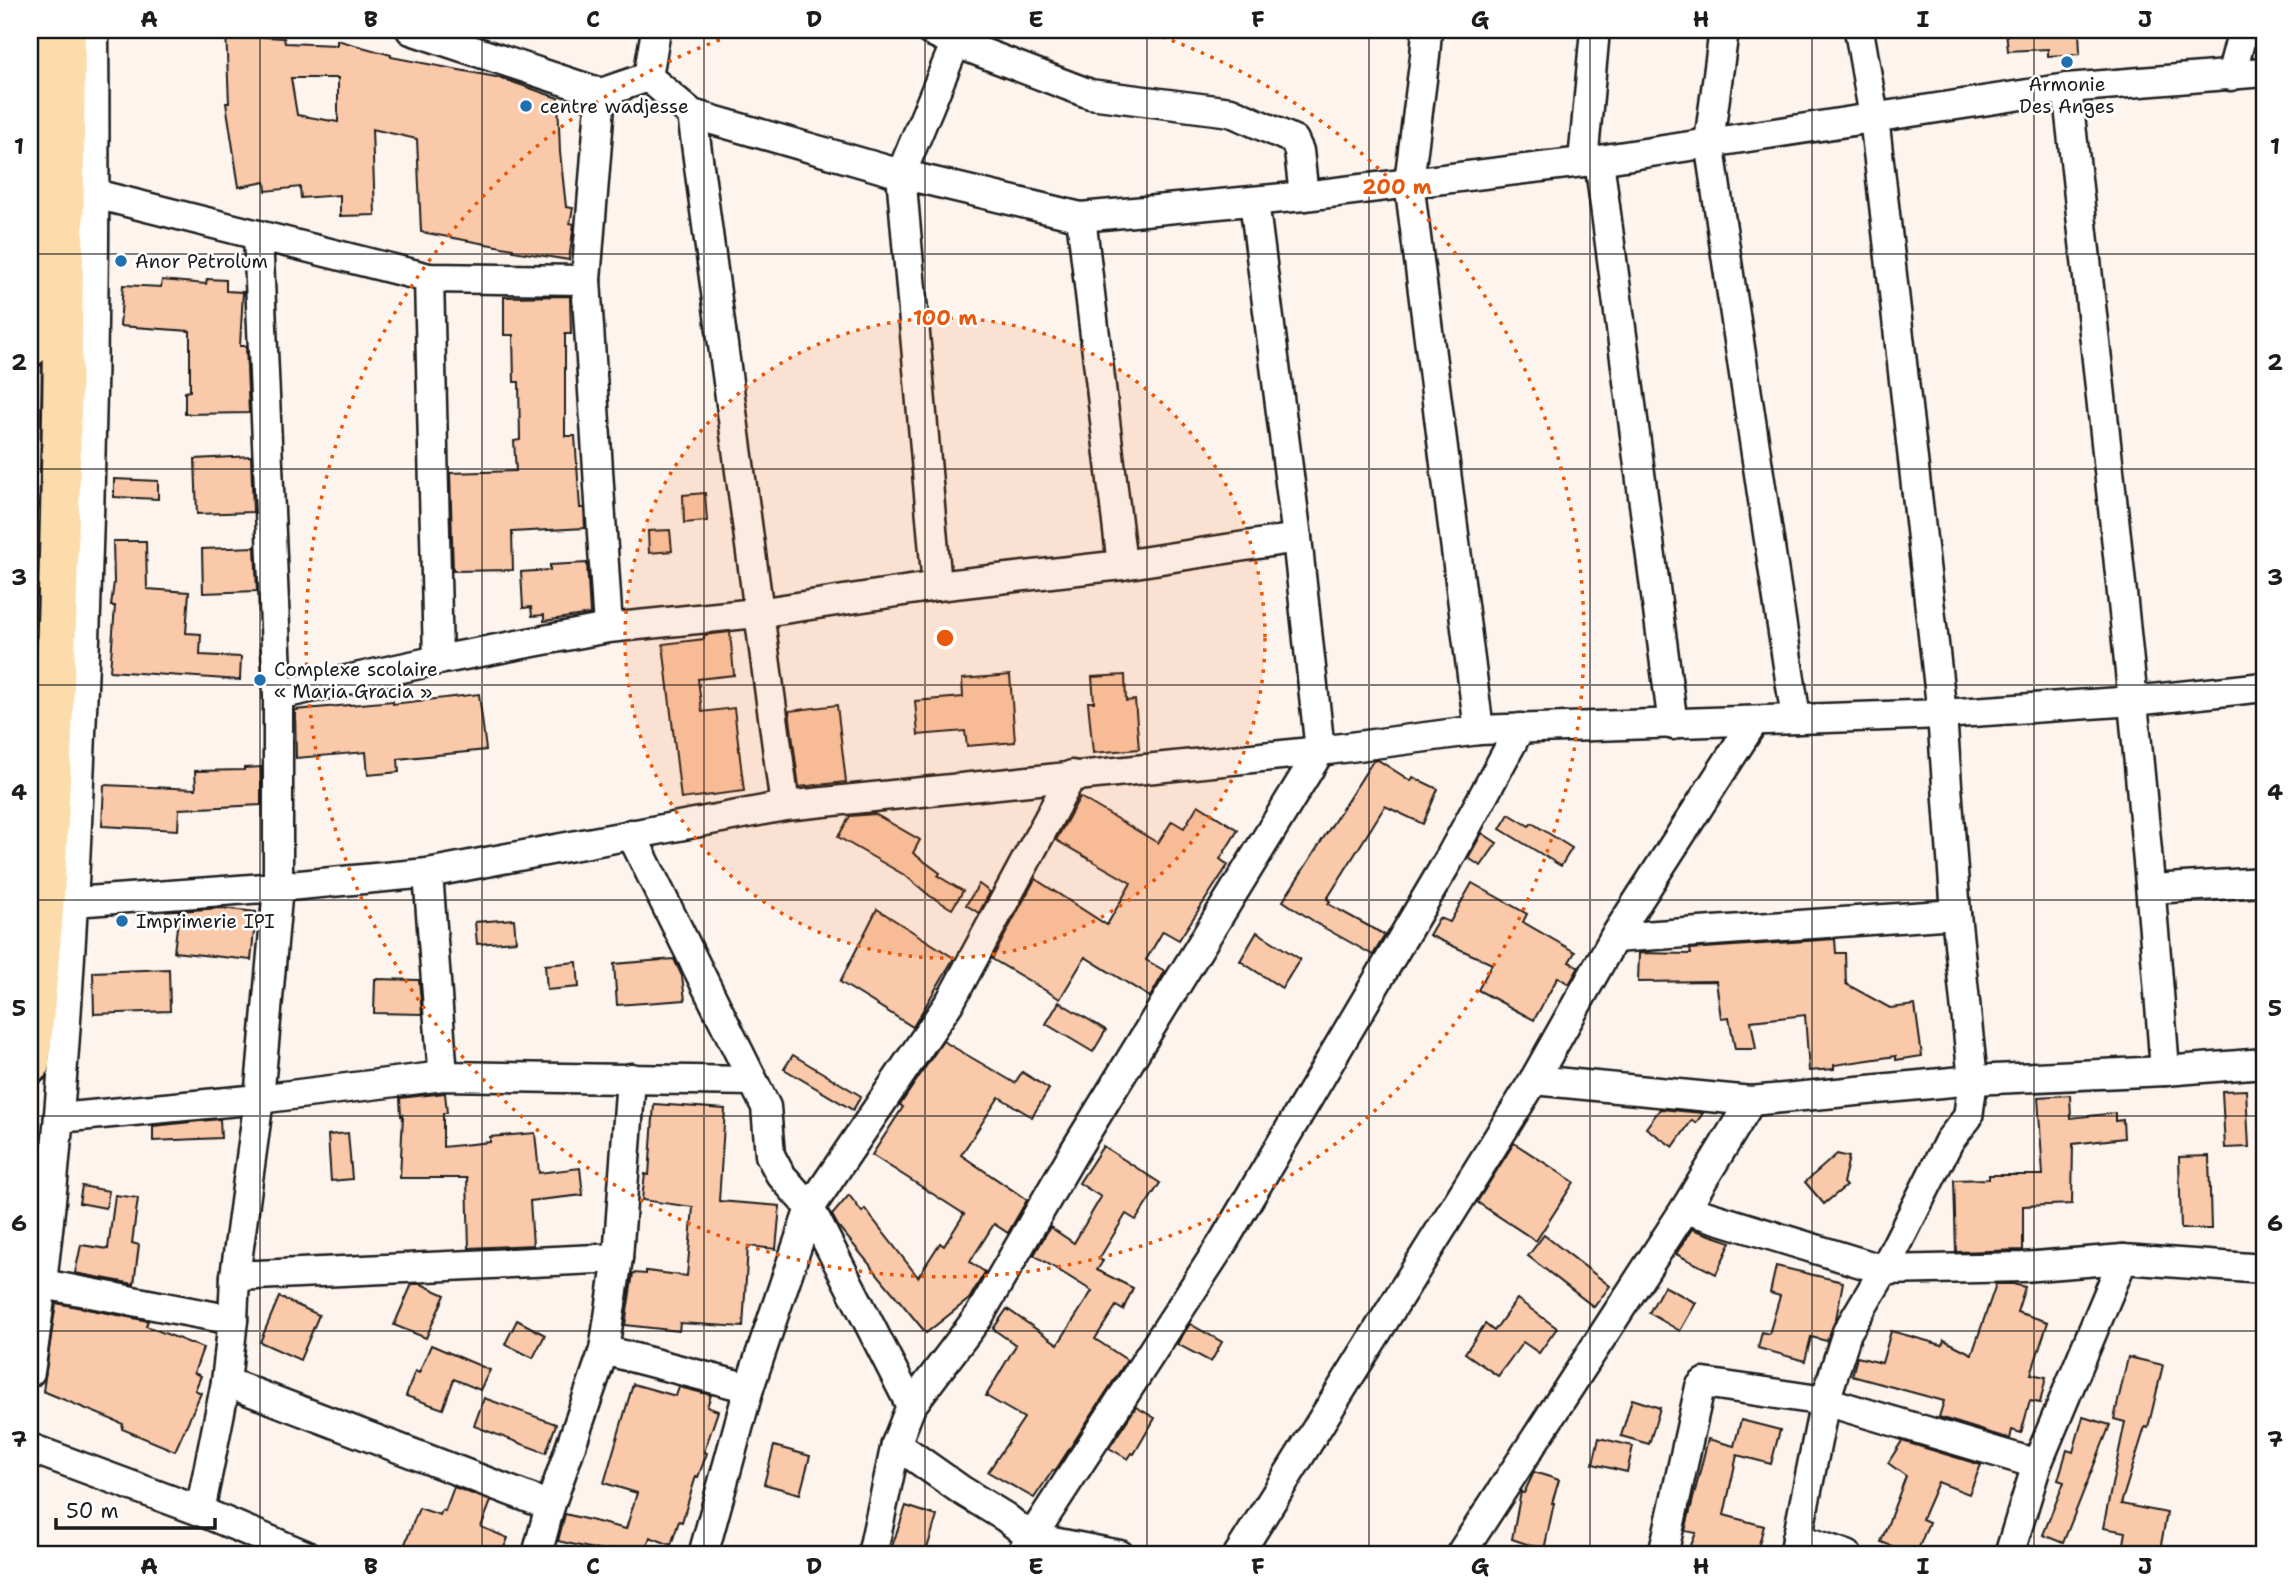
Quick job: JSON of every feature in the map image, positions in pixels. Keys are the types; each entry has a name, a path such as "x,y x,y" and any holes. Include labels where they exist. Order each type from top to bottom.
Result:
{"highway":[{"path":"30,347 32,30"},
{"path":"30,1064 44,897 57,626 66,30"}],"street":[{"path":"30,1373 43,1283 59,1118 74,902 86,634 95,194 94,30"},
{"path":"418,30 601,93 648,77"},
{"path":"648,77 656,30"},
{"path":"929,30 958,36 1090,94 1231,112 1293,140 1299,151 1304,196"},
{"path":"1427,30 1409,182 1479,730"},
{"path":"1595,30 1591,161 1673,725"},
{"path":"1724,30 1709,142 1796,719"},
{"path":"1847,1555 1795,1546 1825,1401 1847,1332 1884,1270 1949,1141 1968,1117 1973,1080 1956,914 1942,714 1874,117 1859,30"},
{"path":"2231,76 2243,30"},
{"path":"937,586 901,174 958,36"},
{"path":"648,77 692,114 901,174 1081,216 1304,196 1591,161 2067,88 2264,72"},
{"path":"2067,88 2134,701 2152,889 2165,1071"},
{"path":"601,93 586,280 608,628"},
{"path":"692,114 785,806"},
{"path":"95,194 429,278 586,280"},
{"path":"872,1555 896,1444 911,1406 979,1316 1074,1152 1320,751 1297,538 1254,201"},
{"path":"1081,216 1122,565"},
{"path":"200,1511 226,1382 235,1276 259,1099 278,887 278,695 258,235"},
{"path":"429,278 438,660"},
{"path":"278,695 438,660 608,628 757,613 937,586 1122,565 1297,538"},
{"path":"74,902 428,873 785,806 1320,751 1479,730 1942,714 2134,701 2264,687"},
{"path":"1238,1555 1534,1080 1614,937 1754,721"},
{"path":"1026,1547 1254,1190 1448,861 1520,728"},
{"path":"703,1555 749,1388 810,1208 951,1000 1072,775"},
{"path":"631,834 766,1107 770,1155 780,1174 810,1208 911,1406"},
{"path":"428,873 443,1076"},
{"path":"2152,889 2264,882"},
{"path":"1614,937 1956,914"},
{"path":"1534,1080 1751,1101 1973,1080 2165,1071 2264,1063"},
{"path":"59,1118 259,1099 443,1076 753,1082"},
{"path":"537,1555 550,1506 604,1350 618,1258 631,1078"},
{"path":"1460,1555 1685,1209 1751,1101"},
{"path":"1685,1209 1884,1270 2023,1267 2123,1259 2264,1269"},
{"path":"235,1276 618,1258"},
{"path":"2009,1555 2037,1464 2123,1259"},
{"path":"43,1283 233,1320"},
{"path":"604,1350 749,1388"},
{"path":"226,1382 550,1506"},
{"path":"1663,1555 1702,1384 1825,1401 2037,1464"},
{"path":"896,1444 1004,1517 1026,1547 1120,1555"},
{"path":"30,1448 200,1511 305,1555"}],"building":[{"path":"226,30 251,30 251,36 284,38 285,43 337,45 337,40 391,57 501,78 558,98 566,207 573,208 570,223 574,224 569,260 421,232 417,139 372,129 375,215 340,216 340,195 301,198 300,187 266,191 265,182 239,187 226,103 229,103","holes":["291,78 338,78 338,122 297,115"]},
{"path":"2006,30 2079,30 2080,54 2048,56 2048,49 2008,51"},
{"path":"207,279 226,280 226,291 243,292 240,346 246,346 249,413 185,414 185,392 190,391 190,331 120,326 123,285 161,287 162,280 206,284"},
{"path":"570,296 571,334 565,334 565,436 575,436 580,508 584,508 585,528 512,532 513,570 453,571 450,473 516,471 514,441 520,440 519,382 514,382 513,335 504,335 504,297"},
{"path":"251,456 253,512 197,514 195,459"},
{"path":"114,479 158,481 158,499 114,497"},
{"path":"705,493 707,521 684,523 683,495"},
{"path":"670,530 672,551 649,553 648,531"},
{"path":"113,541 146,541 147,589 189,592 186,633 201,634 200,655 241,657 240,680 110,671 115,606 111,606 114,582"},
{"path":"255,547 257,591 203,593 202,549"},
{"path":"587,563 590,614 544,621 544,615 532,616 531,607 523,608 521,572 550,570 550,565"},
{"path":"730,632 734,675 698,679 702,712 734,708 744,791 681,799 663,644 704,639 704,635"},
{"path":"1010,675 1015,742 967,746 965,731 918,735 915,701 963,697 962,679"},
{"path":"1125,675 1126,701 1135,700 1139,749 1093,753 1088,702 1094,702 1092,677"},
{"path":"479,694 486,750 398,759 399,772 368,775 366,752 296,758 295,710 393,701 393,704"},
{"path":"837,705 846,782 799,787 789,711"},
{"path":"1378,760 1411,781 1413,777 1438,789 1423,824 1385,806 1327,899 1330,901 1328,904 1385,935 1373,955 1283,901 1373,761"},
{"path":"261,767 261,805 179,809 178,830 102,826 104,785 196,789 195,771"},
{"path":"1080,797 1158,843 1172,821 1184,828 1198,805 1238,830 1220,859 1228,865 1179,940 1163,931 1146,960 1165,971 1150,997 1085,957 1060,999 992,959 1035,879 1107,925 1131,883 1056,840"},
{"path":"875,814 920,840 913,853 940,873 938,876 963,891 952,909 930,896 906,876 838,837 850,816"},
{"path":"1509,814 1529,826 1532,823 1572,848 1561,866 1500,829"},
{"path":"1482,833 1497,843 1481,866 1468,858"},
{"path":"1472,883 1527,914 1523,922 1575,952 1569,962 1579,967 1569,984 1558,977 1534,1020 1478,990 1492,964 1429,935 1439,918 1450,922"},
{"path":"979,884 990,892 979,913 966,905"},
{"path":"221,908 256,912 251,960 174,952 179,911"},
{"path":"877,909 954,958 913,1027 840,982"},
{"path":"514,919 516,941 477,944 475,922"},
{"path":"1257,932 1300,959 1282,988 1240,961"},
{"path":"1835,939 1836,953 1845,953 1846,984 1890,1008 1915,1005 1922,1056 1896,1060 1896,1056 1834,1065 1834,1069 1809,1071 1805,1015 1751,1021 1756,1049 1735,1049 1729,1017 1721,1018 1716,981 1638,982 1639,953 1691,954 1690,949"},
{"path":"674,959 682,976 685,1000 617,1005 614,964"},
{"path":"577,962 579,987 547,990 545,965"},
{"path":"169,969 170,1011 94,1014 93,972"},
{"path":"375,979 419,980 422,1014 374,1013"},
{"path":"1059,1002 1106,1030 1093,1052 1046,1024"},
{"path":"943,1041 1015,1083 1022,1072 1049,1089 1032,1117 999,1097 961,1155 1027,1200 1008,1233 994,1224 970,1262 985,1272 969,1299 926,1333 838,1226 832,1215 849,1195 862,1212 865,1209 918,1277 940,1243 944,1246 964,1214 872,1155 903,1107 900,1105"},
{"path":"793,1055 861,1096 853,1110 784,1069"},
{"path":"2246,1090 2249,1147 2225,1148 2222,1091"},
{"path":"445,1093 447,1113 443,1113 443,1147 490,1142 490,1137 535,1133 539,1173 580,1168 583,1195 530,1201 533,1245 469,1248 467,1178 400,1178 403,1115 401,1116 400,1098"},
{"path":"2070,1095 2071,1118 2115,1113 2115,1121 2123,1120 2124,1138 2073,1144 2072,1204 2023,1206 2023,1250 1956,1252 1954,1180 1989,1179 1989,1175 2043,1175 2038,1097"},
{"path":"654,1104 725,1109 719,1201 780,1206 776,1249 748,1246 743,1327 680,1323 679,1331 625,1325 633,1273 646,1274 646,1271 687,1276 693,1207 642,1200 645,1174 649,1175"},
{"path":"1660,1109 1703,1113 1696,1123 1692,1120 1673,1147 1646,1128"},
{"path":"220,1119 221,1138 153,1141 153,1126"},
{"path":"348,1133 352,1179 331,1181 328,1135"},
{"path":"1514,1143 1574,1182 1536,1241 1477,1202"},
{"path":"1103,1146 1160,1183 1136,1220 1126,1214 1099,1259 1103,1261 1097,1270 1133,1288 1123,1310 1116,1306 1095,1339 1127,1360 1055,1471 1053,1470 1034,1498 988,1472 1024,1418 986,1396 1016,1345 993,1329 1007,1309 1058,1344 1092,1291 1034,1255 1050,1227 1074,1243 1101,1197 1079,1183"},
{"path":"1837,1154 1849,1157 1843,1183 1846,1186 1824,1204 1805,1182"},
{"path":"2209,1156 2211,1229 2181,1229 2179,1157"},
{"path":"82,1186 109,1191 106,1208 79,1203"},
{"path":"115,1195 138,1198 132,1243 139,1245 134,1284 75,1273 81,1245 108,1249"},
{"path":"1692,1229 1731,1242 1716,1274 1676,1254"},
{"path":"1544,1235 1610,1286 1594,1307 1528,1256"},
{"path":"1776,1266 1843,1282 1836,1319 1827,1341 1811,1337 1805,1361 1758,1348 1762,1332 1769,1334 1780,1296 1770,1293"},
{"path":"412,1284 421,1284 445,1295 426,1338 394,1325"},
{"path":"1996,1284 2025,1287 2017,1312 2048,1322 2031,1374 2046,1377 2040,1403 2030,1401 2021,1433 2012,1430 2010,1439 1939,1417 1944,1401 1852,1376 1857,1357 1882,1363 1891,1331 1942,1345 1944,1340 1972,1354"},
{"path":"1664,1286 1696,1303 1680,1331 1649,1313"},
{"path":"279,1297 319,1315 300,1360 260,1342"},
{"path":"1517,1299 1557,1328 1539,1353 1523,1342 1498,1376 1465,1353 1485,1324 1494,1331"},
{"path":"56,1303 148,1321 146,1326 203,1348 194,1373 201,1376 195,1390 201,1393 175,1451 122,1429 123,1424 43,1391"},
{"path":"517,1320 545,1335 533,1358 505,1344"},
{"path":"1190,1324 1222,1342 1211,1362 1177,1344"},
{"path":"431,1345 490,1370 480,1390 454,1379 443,1409 406,1396 415,1371 419,1373"},
{"path":"2128,1357 2163,1365 2148,1428 2145,1427 2121,1504 2167,1513 2159,1555 2122,1555 2126,1532 2103,1528 2125,1422 2114,1419"},
{"path":"633,1384 676,1396 679,1387 711,1395 707,1407 718,1411 704,1452 707,1453 698,1477 696,1476 682,1522 679,1521 671,1545 650,1537 644,1555 631,1555 612,1549 611,1553 558,1541 565,1514 626,1529 637,1493 604,1483"},
{"path":"484,1398 556,1424 546,1453 474,1426"},
{"path":"1632,1399 1660,1408 1649,1444 1621,1436"},
{"path":"1136,1407 1155,1418 1134,1454 1128,1459 1109,1448"},
{"path":"2083,1417 2110,1425 2063,1543 2043,1535 2064,1482 2058,1480 2067,1450 2073,1452"},
{"path":"1741,1420 1780,1430 1771,1464 1737,1455 1724,1515 1764,1526 1756,1555 1731,1555 1715,1551 1713,1555 1687,1555 1696,1533 1685,1531 1708,1439 1734,1446"},
{"path":"1599,1438 1633,1446 1627,1472 1593,1464"},
{"path":"1902,1441 1981,1465 1969,1494 1938,1482 1922,1519 1929,1522 1916,1555 1881,1542 1906,1476 1888,1463"},
{"path":"774,1446 810,1456 800,1494 764,1484"},
{"path":"1534,1472 1559,1480 1544,1550 1512,1539 1521,1492 1524,1493"},
{"path":"454,1487 491,1501 481,1527 508,1538 501,1555 433,1555 405,1544 419,1508 440,1515 442,1510 445,1511"},
{"path":"906,1506 937,1516 925,1555 889,1555"}],"place":[{"name":"Armonie Des Anges","path":"2067,62"},
{"name":"centre wadjesse","path":"526,106"},
{"name":"Anor Petrolum","path":"121,261"},
{"name":"Complexe scolaire « Maria Gracia »","path":"260,680"},
{"name":"Imprimerie IPI","path":"122,921"}]}
